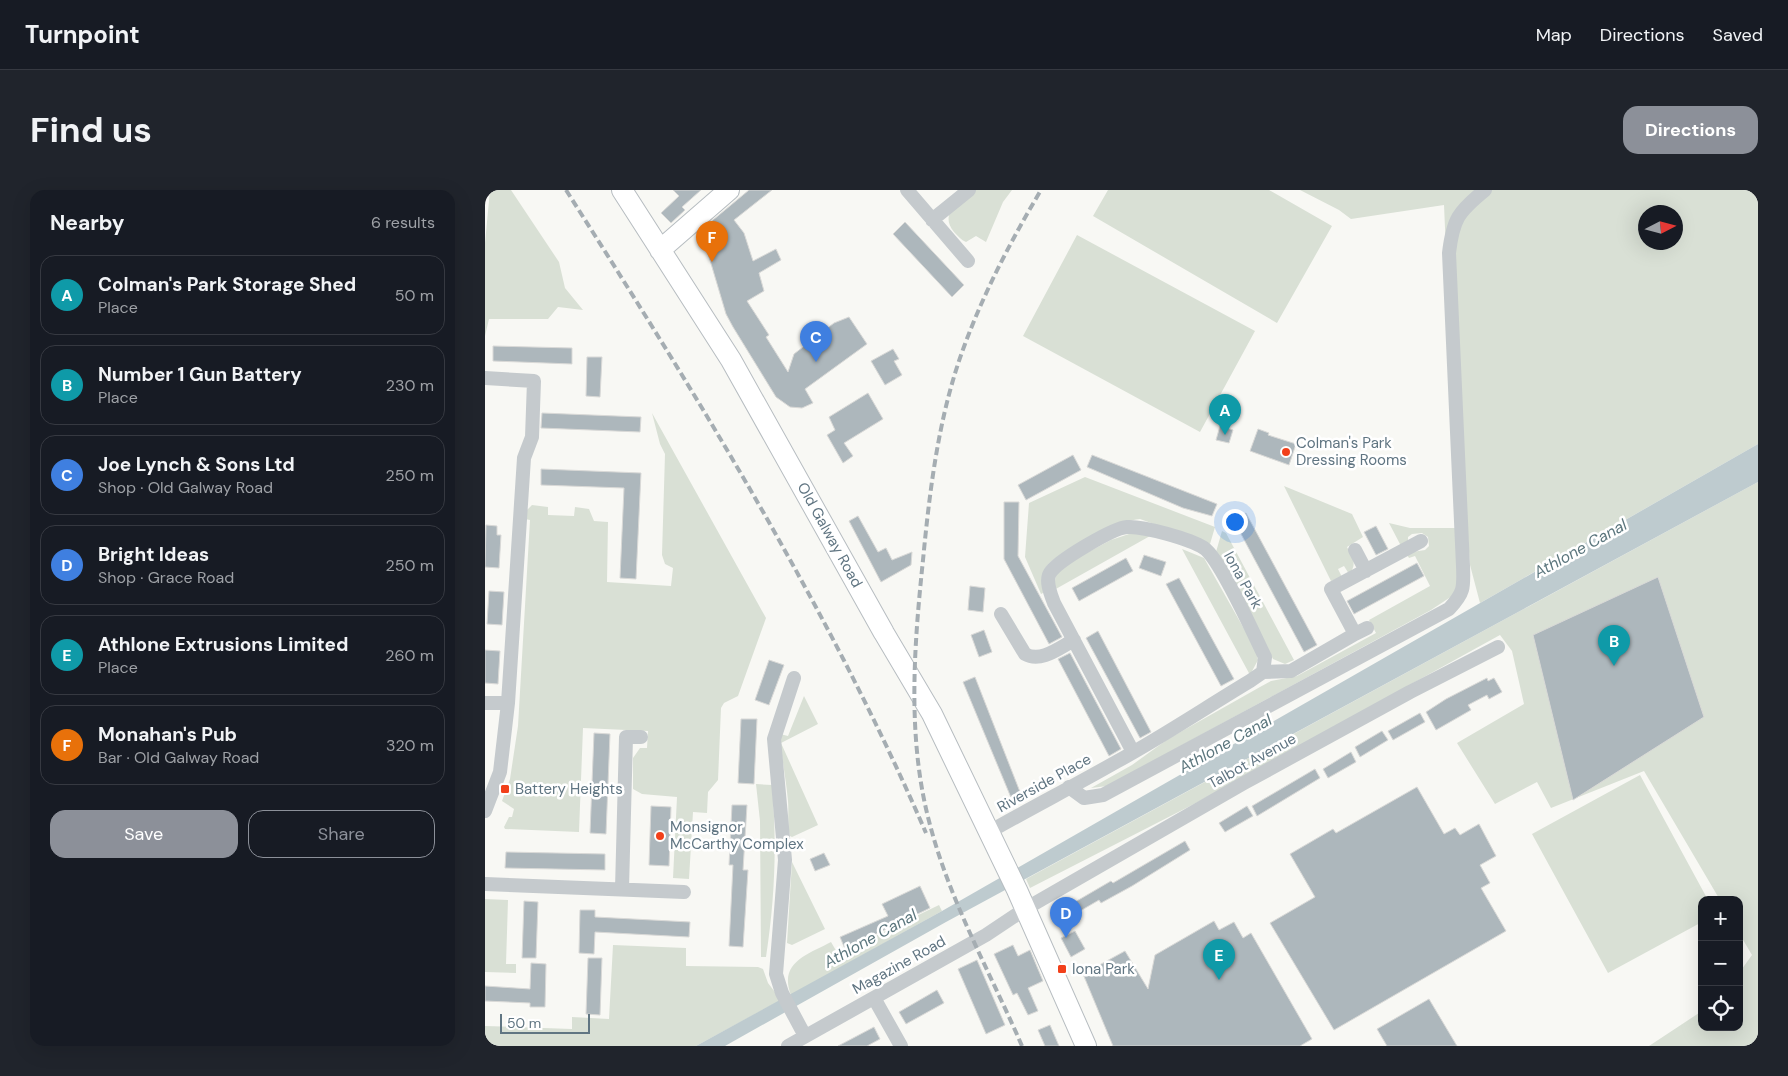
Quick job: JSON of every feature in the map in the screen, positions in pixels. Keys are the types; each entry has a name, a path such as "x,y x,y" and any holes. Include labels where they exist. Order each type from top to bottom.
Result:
{"main road":[{"name":"Old Galway Road","path":"622,190 731,360 889,642 932,714 1017,890 1086,1046"},
{"path":"660,250 729,190"}],"street":[{"path":"907,190 968,261"},
{"path":"932,220 969,190"},
{"path":"1069,786 1084,798 1103,795 1449,609 1460,598 1464,587 1449,253 1451,228 1464,207 1485,190"},
{"path":"485,378 534,380 532,437 523,465 508,703 500,772 485,811"},
{"name":"Iona Park","path":"1074,640 1054,603 1048,580 1050,573 1059,563 1117,530 1129,527 1147,530 1191,542 1209,553 1220,569 1265,657 1263,672"},
{"path":"1001,614 1025,654 1035,659 1074,640 1133,752 1263,672 1291,671 1361,631 1331,589 1421,541"},
{"path":"1355,550 1366,571"},
{"name":"Talbot Avenue","path":"1025,909 1244,783 1410,692 1499,647"},
{"path":"794,678 775,734 781,796 784,876 776,974 782,992 805,1036"},
{"path":"485,703 508,703"},
{"path":"622,889 626,737 641,737"},
{"name":"Riverside Place","path":"989,832 1133,752"},
{"path":"485,884 684,892"},
{"name":"Magazine Road","path":"787,1046 987,935 1025,909"},
{"path":"874,998 901,1046"}],"shaded area":[{"path":"490,190 511,190 559,262 565,288 583,310 558,307 548,319 489,319 485,336 485,243"},
{"path":"976,190 1012,190 1003,202 986,242 976,236 966,242 954,232 950,225 950,213 958,203"},
{"path":"1108,190 1269,190 1332,226 1277,323 1093,216"},
{"path":"1300,190 1758,190 1758,444 1480,603 1470,565 1468,537 1459,585 1452,596 1431,610 1107,786 1091,788 1132,765 1168,739 1271,681 1297,676 1376,633 1369,620 1430,586 1415,556 1409,558 1406,553 1425,550 1429,546 1428,537 1422,533 1412,534 1408,537 1408,542 1401,546 1389,523 1410,528 1458,528 1444,205 1351,219 1339,210"},
{"path":"1077,235 1255,331 1200,432 1023,336"},
{"path":"652,413 766,618 738,696 724,703 721,708 718,780 708,792 707,813 693,812 689,879 673,878 677,797 642,794 633,789 633,758 640,748 647,748 648,731 583,728 579,832 505,829 504,827 509,817 512,817 514,809 502,801 510,779 518,726 530,520 525,519 527,510 532,505 548,507 548,515 574,516 575,507 589,509 594,521 608,522 607,582 671,586 673,568 665,564 662,555 665,454 660,444"},
{"path":"1085,477 1215,527 1210,544 1140,519 1131,521 1088,539 1050,563 1044,572 1045,592 1041,594 1025,557 1029,503"},
{"path":"1758,482 1758,1046 1649,1046 1698,1014 1698,1031 1743,1031 1743,967 1752,955 1743,940 1743,896 1718,896 1644,771 1551,808 1537,782 1495,804 1457,743 1524,704 1512,651 1500,635 1196,803 1030,888 1026,879"},
{"path":"1284,486 1352,514 1363,537 1347,547 1354,564 1349,574 1344,566 1338,569 1342,577 1331,581"},
{"path":"1222,531 1226,533 1294,660 1285,664 1273,659 1216,552"},
{"path":"1132,533 1150,536 1054,590 1056,572 1060,567 1111,540"},
{"path":"1182,549 1204,558 1256,650 1258,660 1250,675"},
{"path":"804,696 818,724 781,743 818,825 792,837 790,836 780,734 788,736"},
{"path":"1640,775 1706,896 1698,896 1698,924 1608,973 1532,834"},
{"path":"756,784 772,785 774,807 774,871 766,957 761,957 760,821"},
{"path":"792,862 825,929 792,945 787,943"},
{"path":"485,899 508,900 506,964 516,964 516,973 485,972"},
{"path":"939,905 942,911 791,995 788,984 789,974 792,967 805,955 831,942 838,954"},
{"path":"613,945 686,948 686,966 758,967 763,969 768,983 781,1000 696,1046 485,1046 485,1026 572,1029 572,1017 609,1019"}],"water":[{"name":"Athlone Canal","path":"1758,444 1758,482 946,922 725,1046 696,1046 942,911"}],"building":[{"path":"673,190 701,190 682,207 685,210 671,223 661,213 679,196"},
{"path":"749,190 772,190 734,220 744,233 753,261 776,249 781,260 759,273 764,291 747,301 769,335 766,337 788,372 794,354 834,323 849,317 867,344 805,389 813,403 802,408 790,407 776,397 733,327 726,314 701,230"},
{"path":"905,222 964,285 952,297 893,234"},
{"path":"493,346 572,348 572,364 493,361"},
{"path":"893,349 899,359 894,361 902,375 885,385 871,361"},
{"path":"587,357 602,357 600,397 586,396"},
{"path":"868,393 883,419 844,443 853,456 843,463 827,435 835,430 829,417"},
{"path":"542,413 641,417 640,432 541,428"},
{"path":"1220,426 1233,430 1229,443 1216,440"},
{"path":"1258,429 1269,433 1268,435 1296,444 1289,465 1250,451"},
{"path":"1073,455 1081,470 1026,500 1018,485"},
{"path":"1092,455 1217,504 1212,516 1183,508 1087,467"},
{"path":"541,469 641,473 636,579 620,578 624,488 541,485"},
{"path":"1004,502 1019,502 1018,556 1062,637 1049,644 1004,559"},
{"path":"1246,513 1317,645 1304,652 1233,519"},
{"path":"858,516 878,552 886,548 892,560 912,552 911,565 881,582 849,521"},
{"path":"486,525 497,526 497,535 501,535 499,568 485,567"},
{"path":"1376,526 1388,549 1376,555 1364,532"},
{"path":"1144,555 1166,562 1161,576 1139,568"},
{"path":"1126,558 1133,571 1079,601 1072,588"},
{"path":"1417,563 1424,576 1354,614 1347,601"},
{"path":"1658,577 1704,717 1573,800 1533,635"},
{"path":"1179,578 1234,679 1221,686 1166,584"},
{"path":"970,586 985,588 983,612 968,610"},
{"path":"489,591 504,592 502,625 487,624"},
{"path":"984,630 992,652 979,657 971,635"},
{"path":"1098,631 1151,732 1140,738 1086,638"},
{"path":"485,650 500,651 498,684 485,683"},
{"path":"1070,653 1121,749 1109,756 1058,659"},
{"path":"769,660 784,665 769,705 755,700"},
{"path":"975,677 1022,797 1012,800 963,682"},
{"path":"1487,678 1488,681 1494,678 1502,692 1489,699 1487,695 1468,705 1471,710 1436,730 1426,712 1446,699"},
{"path":"1420,713 1425,722 1393,740 1388,731"},
{"path":"741,719 757,719 754,784 738,783"},
{"path":"1382,731 1388,740 1360,757 1355,747"},
{"path":"594,733 610,734 606,834 590,833"},
{"path":"1351,752 1356,762 1328,778 1323,769"},
{"path":"1315,769 1320,778 1257,816 1252,806"},
{"path":"1417,787 1444,834 1455,828 1460,835 1479,824 1496,856 1480,865 1490,883 1481,888 1506,931 1334,1030 1270,923 1315,897 1290,854 1333,829 1336,833"},
{"path":"732,805 747,805 743,870 748,870 743,947 729,946 733,865 729,865"},
{"path":"651,806 671,807 669,866 649,865"},
{"path":"1247,806 1253,816 1225,832 1219,823"},
{"path":"1185,841 1190,850 1132,886 1101,903 1099,900 1068,918 1063,909 1111,881 1113,883"},
{"path":"506,852 605,854 605,870 505,868"},
{"path":"824,853 830,865 815,871 810,859"},
{"path":"920,886 930,908 845,949 840,937 888,916 882,904"},
{"path":"524,901 538,902 536,958 522,958"},
{"path":"580,910 595,910 595,917 690,922 689,937 595,932 594,954 579,953"},
{"path":"1214,921 1219,930 1234,922 1243,938 1251,933 1312,1039 1300,1046 1113,1046 1083,974 1125,951 1148,989 1155,955"},
{"path":"1075,931 1085,949 1071,957 1061,938"},
{"path":"1013,945 1018,956 1030,950 1043,981 1028,988 1038,1011 1028,1015 1017,993 1013,995 994,954"},
{"path":"588,958 602,958 600,1015 586,1014"},
{"path":"977,960 1005,1025 986,1034 958,969"},
{"path":"531,963 546,964 545,1007 530,1007 530,1003 485,1001 485,986 530,989"},
{"path":"937,990 944,1003 906,1024 899,1012"},
{"path":"1429,999 1457,1046 1387,1046 1377,1029"},
{"path":"1050,1025 1059,1046 1045,1046 1038,1030"},
{"path":"874,1027 880,1039 867,1046 838,1046"}],"railway":[{"path":"566,190 664,346 759,504 847,666 888,749 926,833"},
{"path":"1022,1046 971,935 937,850 922,789 915,724 914,691 917,625 929,505 937,450 948,397 965,344 981,304 1009,246 1041,190"}],"place":[{"name":"Monahan's Pub","path":"712,262"},
{"name":"Joe Lynch & Sons Ltd","path":"816,362"},
{"name":"Colman's Park Storage Shed","path":"1225,435"},
{"name":"Colman's Park Dressing Rooms","path":"1286,452"},
{"name":"Number 1 Gun Battery","path":"1614,666"},
{"name":"Battery Heights","path":"505,789"},
{"name":"Monsignor McCarthy Complex","path":"660,836"},
{"name":"Bright Ideas","path":"1066,938"},
{"name":"Iona Park","path":"1062,969"},
{"name":"Athlone Extrusions Limited","path":"1219,980"}]}
